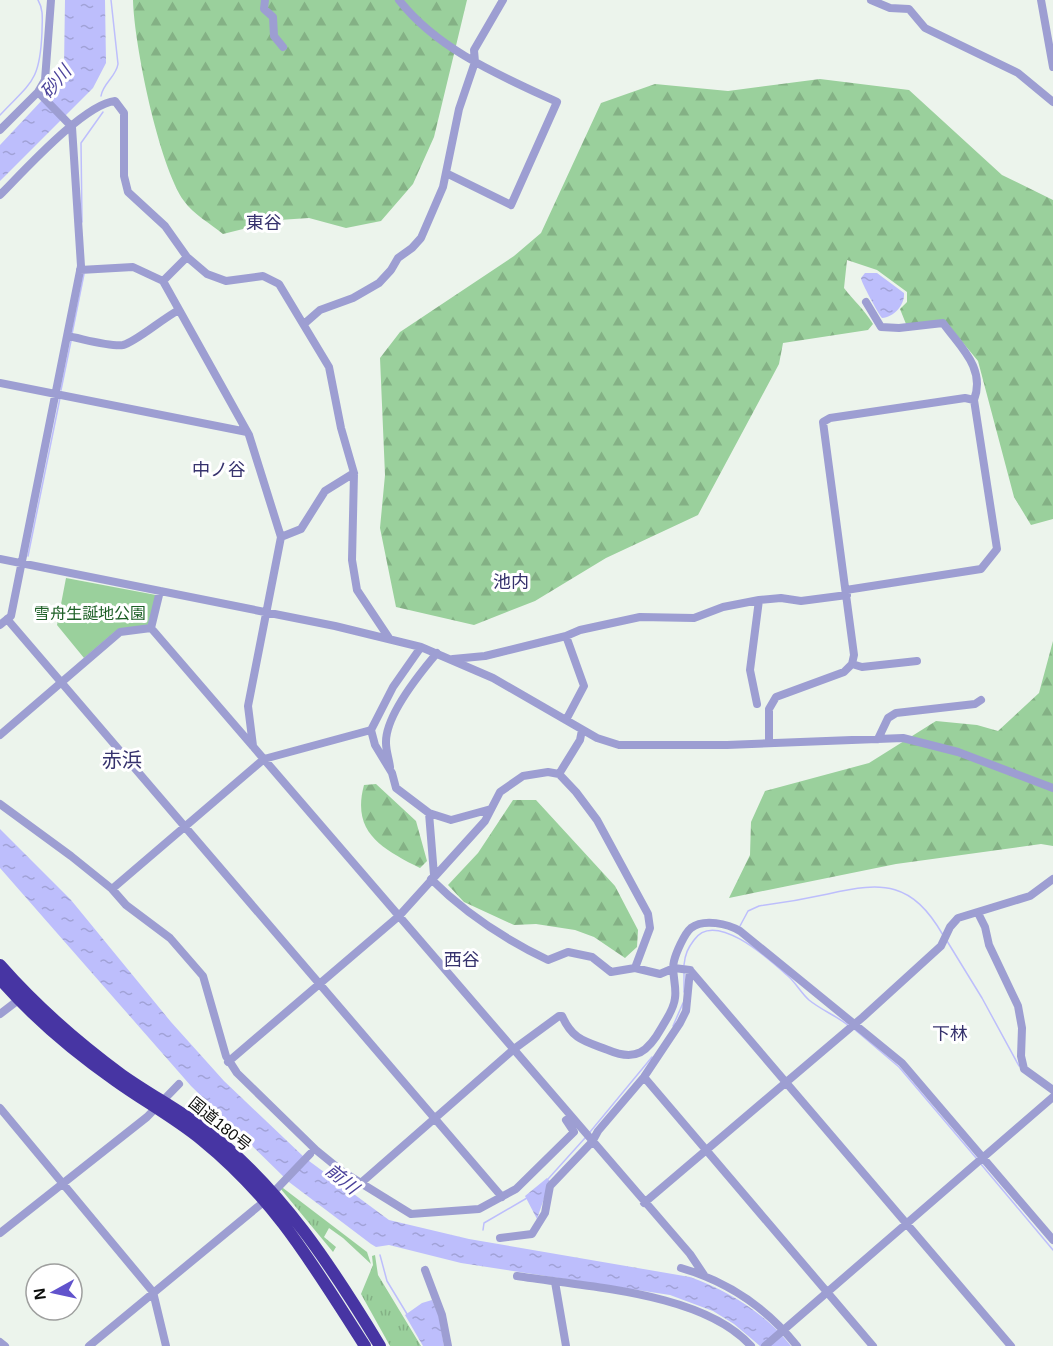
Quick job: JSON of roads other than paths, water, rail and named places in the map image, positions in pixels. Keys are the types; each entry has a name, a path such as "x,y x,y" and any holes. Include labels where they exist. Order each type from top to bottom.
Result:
{"highway":[{"name":"国道180号","path":"0,965 22,997 55,1035 160,1105 269,1197 325,1279 363,1341 380,1346"},
{"name":"国道180号","path":"0,979 22,997"}],"street":[{"path":"0,130 39,94 47,70 51,0"},
{"path":"265,0 264,9 274,20 274,36 283,47"},
{"path":"399,0 427,27 475,62 557,102 510,205 446,173"},
{"path":"304,324 320,310 362,294 388,275 398,258 421,238 438,201 446,173 459,109 475,62 474,50 503,0"},
{"path":"871,0 890,8 904,4 926,28 1018,73 1053,102"},
{"path":"1041,0 1053,67"},
{"path":"0,625 11,616 55,394 70,336 80,270 70,126 39,94"},
{"path":"0,195 70,126 102,104 115,101 121,105 124,112 124,176 128,192 165,226 187,256 216,279 232,280 263,276 274,280 291,301 329,367 341,428 354,473 352,560 357,591 389,638"},
{"path":"163,281 187,256"},
{"path":"80,270 136,268 163,281 248,432 280,537 248,706 253,746"},
{"path":"453,659 485,656 566,636 580,630 640,617 694,618 723,607 759,600 782,598 801,601 981,569 997,549 974,400 977,387 974,363 943,323 899,328 881,327 866,302"},
{"path":"70,336 124,344 179,310"},
{"path":"0,383 248,432"},
{"path":"770,743 769,710 776,697 783,692 836,676 852,664 854,647 823,422 830,418 965,398 974,400"},
{"path":"280,537 301,529 325,491 354,473"},
{"path":"0,559 265,612 421,647 453,659 582,730 619,745 903,738 931,744 1053,788"},
{"path":"152,628 160,591"},
{"path":"757,704 750,670 759,600"},
{"path":"7,618 502,1197"},
{"path":"0,735 120,632 152,628"},
{"path":"152,628 690,1254 704,1275"},
{"path":"566,636 584,686 566,720"},
{"path":"392,773 375,745 371,730 393,687 421,647"},
{"path":"437,653 407,692 387,733 386,743 396,788 429,813 451,820 491,809"},
{"path":"852,664 862,667 917,661"},
{"path":"878,739 888,718 896,713 975,704 981,700"},
{"path":"112,889 264,759 371,730"},
{"path":"559,774 580,740 582,730"},
{"path":"228,1062 399,916 432,877 472,836 500,792 514,780 534,774 559,774 590,808 619,864 645,904 650,928 635,968"},
{"path":"0,804 112,889 126,905 170,938 203,976 228,1062 316,1150 343,1172 414,1215 475,1210 516,1188 574,1132 567,1121 565,1110"},
{"path":"429,813 432,877 457,905 504,938 548,960 568,952 592,957 611,972 635,968 660,974 683,969"},
{"path":"644,1203 851,1026 945,940 950,927 958,918 1030,896 1053,879"},
{"path":"978,913 985,927 989,945 1018,1006 1022,1028 1021,1056 1024,1069 1053,1090"},
{"path":"1011,1346 784,1083 683,969 674,962 691,928 717,923 738,930 851,1026 902,1063 939,1105 981,1162 1026,1206 1053,1240"},
{"path":"362,1182 513,1049 559,1016 562,1016 571,1034 616,1054 637,1056 652,1044 672,1009 676,987 683,969"},
{"path":"500,1238 532,1234 545,1213 550,1185 589,1137 597,1131 644,1077 664,1049 686,1011 683,969"},
{"path":"0,1014 22,997"},
{"path":"644,1077 707,1148 873,1346"},
{"path":"0,1233 160,1105 179,1084"},
{"path":"765,1346 981,1162 1053,1097"},
{"path":"0,1108 153,1292 166,1346"},
{"path":"89,1346 269,1197 309,1155"},
{"path":"681,1268 704,1275 748,1298 797,1346"},
{"path":"425,1270 442,1315 448,1346"},
{"path":"517,1276 681,1304 710,1317 751,1346"},
{"path":"555,1282 566,1346"},
{"path":"0,1342 4,1346"}],"water":[{"path":"65,0 105,0 106,63 93,88 0,181 0,145 60,81 64,67"},
{"path":"865,273 877,273 904,293 901,306 894,313 882,318 862,281 861,278"},
{"path":"0,829 71,900 171,1022 224,1081 305,1158 389,1220 469,1239 690,1277 719,1289 745,1304 770,1323 791,1346 760,1346 734,1324 713,1311 670,1295 461,1263 389,1245 376,1247 371,1244 289,1182 191,1086 0,868"},
{"path":"547,1178 550,1181 537,1219 525,1196"},
{"path":"432,1300 439,1316 444,1346 423,1346 405,1315 422,1303"}],"waterway":[{"name":"砂川","path":"0,115 32,80 36,72 42,32 42,12 38,0"},
{"path":"101,96 118,64 111,0"},
{"path":"82,222 81,143 103,112"},
{"path":"72,334 84,274"},
{"path":"61,390 71,341"},
{"path":"28,556 60,398"},
{"path":"740,926 748,911 759,906 865,887 881,887 908,895 920,904 943,935"},
{"path":"684,965 690,946 703,932 715,930 728,934 756,949 788,976 809,1000 849,1026"},
{"path":"947,941 982,998 1019,1066"},
{"path":"684,973 684,992"},
{"path":"673,1026 683,1003"},
{"path":"853,1028 899,1067 977,1159"},
{"path":"590,1132 652,1057"},
{"path":"548,1179 585,1138"},
{"path":"980,1163 1053,1250"},
{"path":"483,1230 484,1223 527,1198"},
{"path":"380,1255 387,1281 407,1314"}],"district":[{"name":"東谷","path":"264,223"},
{"name":"中ノ谷","path":"219,470"},
{"name":"池内","path":"511,582"},
{"name":"赤浜","path":"122,760"},
{"name":"西谷","path":"462,960"},
{"name":"下林","path":"950,1034"}],"park label":[{"name":"雪舟生誕地公園","path":"90,613"}],"water label":[{"name":"前川","path":"342,1179"}]}
